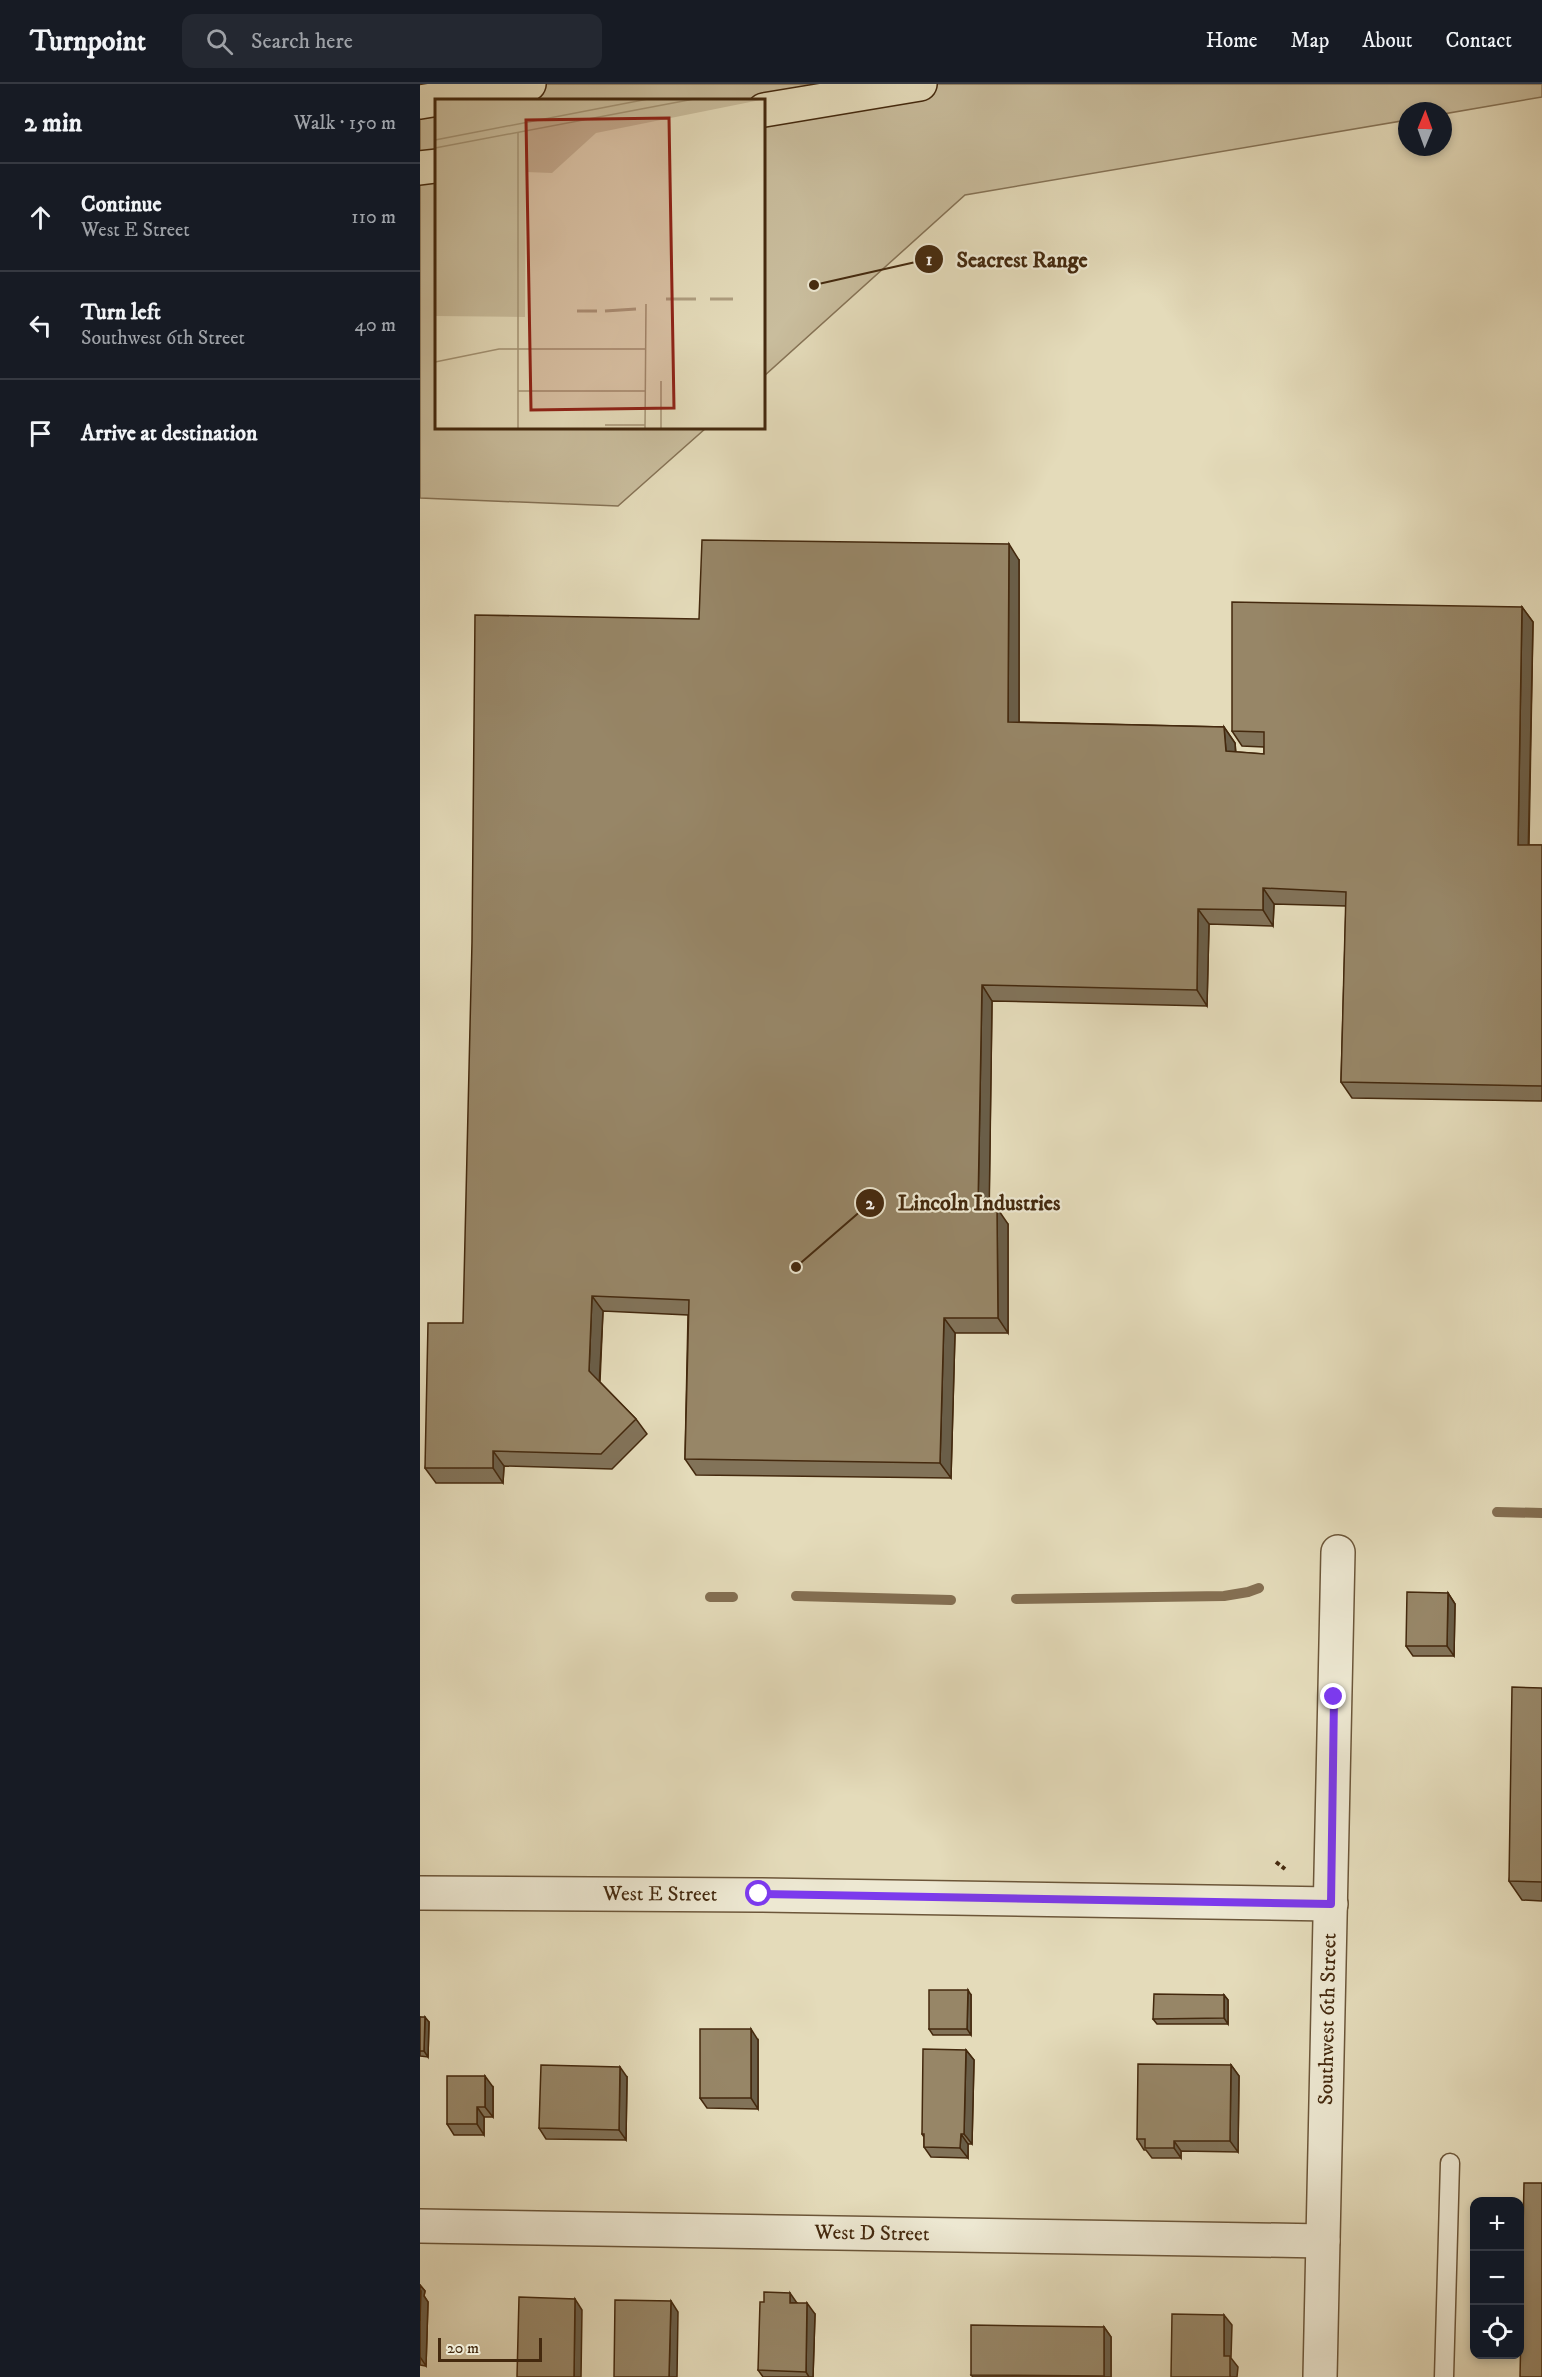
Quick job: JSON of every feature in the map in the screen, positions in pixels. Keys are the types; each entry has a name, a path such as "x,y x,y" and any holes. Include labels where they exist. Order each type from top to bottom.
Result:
{"highway":[{"path":"438,99 529,84"},
{"path":"765,110 920,84"},
{"path":"420,102 435,100"},
{"path":"420,168 435,165"}],"street":[{"name":"Southwest 6th Street","path":"1320,2377 1338,1552"},
{"name":"West E Street","path":"420,1893 759,1894 1331,1904"},
{"name":"West D Street","path":"420,2226 1323,2241"}],"lane":[{"path":"1444,2377 1450,2163"}],"shaded area":[{"path":"420,84 1542,84 1542,97 1452,112 1452,102 1398,102 1398,122 965,195 765,375 765,99 435,99 435,429 705,429 618,506 420,498"}],"building":[{"path":"702,540 1009,544 1008,722 1224,727 1226,751 1264,754 1264,732 1232,731 1232,602 1522,607 1518,845 1542,845 1542,1086 1341,1082 1346,892 1263,888 1263,910 1198,909 1197,990 982,985 978,1208 997,1208 998,1318 944,1318 940,1463 685,1459 689,1300 592,1296 589,1371 636,1419 601,1454 493,1451 493,1468 425,1468 428,1323 463,1323 472,942 475,615 699,619"},
{"path":"1407,1592 1448,1593 1447,1646 1406,1646"},
{"path":"1512,1687 1542,1688 1542,1882 1509,1881"},
{"path":"929,1990 968,1990 967,2029 929,2029"},
{"path":"1154,1994 1224,1995 1224,2018 1153,2019"},
{"path":"420,2017 425,2017 424,2051 420,2051"},
{"path":"700,2029 751,2029 751,2098 700,2098"},
{"path":"923,2049 966,2050 964,2134 961,2134 960,2148 924,2147 924,2134 922,2134"},
{"path":"1138,2064 1231,2065 1230,2141 1174,2141 1174,2148 1145,2148 1145,2139 1137,2139"},
{"path":"541,2065 620,2067 619,2130 539,2128"},
{"path":"447,2076 485,2076 485,2107 477,2107 477,2124 447,2124"},
{"path":"1524,2183 1542,2183 1542,2377 1520,2377 1520,2359 1524,2359"},
{"path":"764,2292 790,2293 790,2303 807,2303 806,2372 758,2370 760,2302 764,2302"},
{"path":"519,2297 575,2299 574,2377 517,2377"},
{"path":"615,2300 671,2301 669,2377 614,2377"},
{"path":"1172,2314 1224,2315 1224,2356 1230,2356 1230,2377 1171,2377"},
{"path":"971,2325 1104,2327 1104,2376 971,2375"}],"waterway":[{"path":"1497,1512 1542,1513"},
{"path":"1016,1599 1224,1596 1259,1588"},
{"path":"796,1596 951,1600"},
{"path":"710,1597 733,1597"}],"place":[{"name":"Seacrest Range","path":"814,285"},
{"name":"Lincoln Industries","path":"796,1267"}],"route":[{"path":"759,1894 1331,1904 1334,1697"}]}
